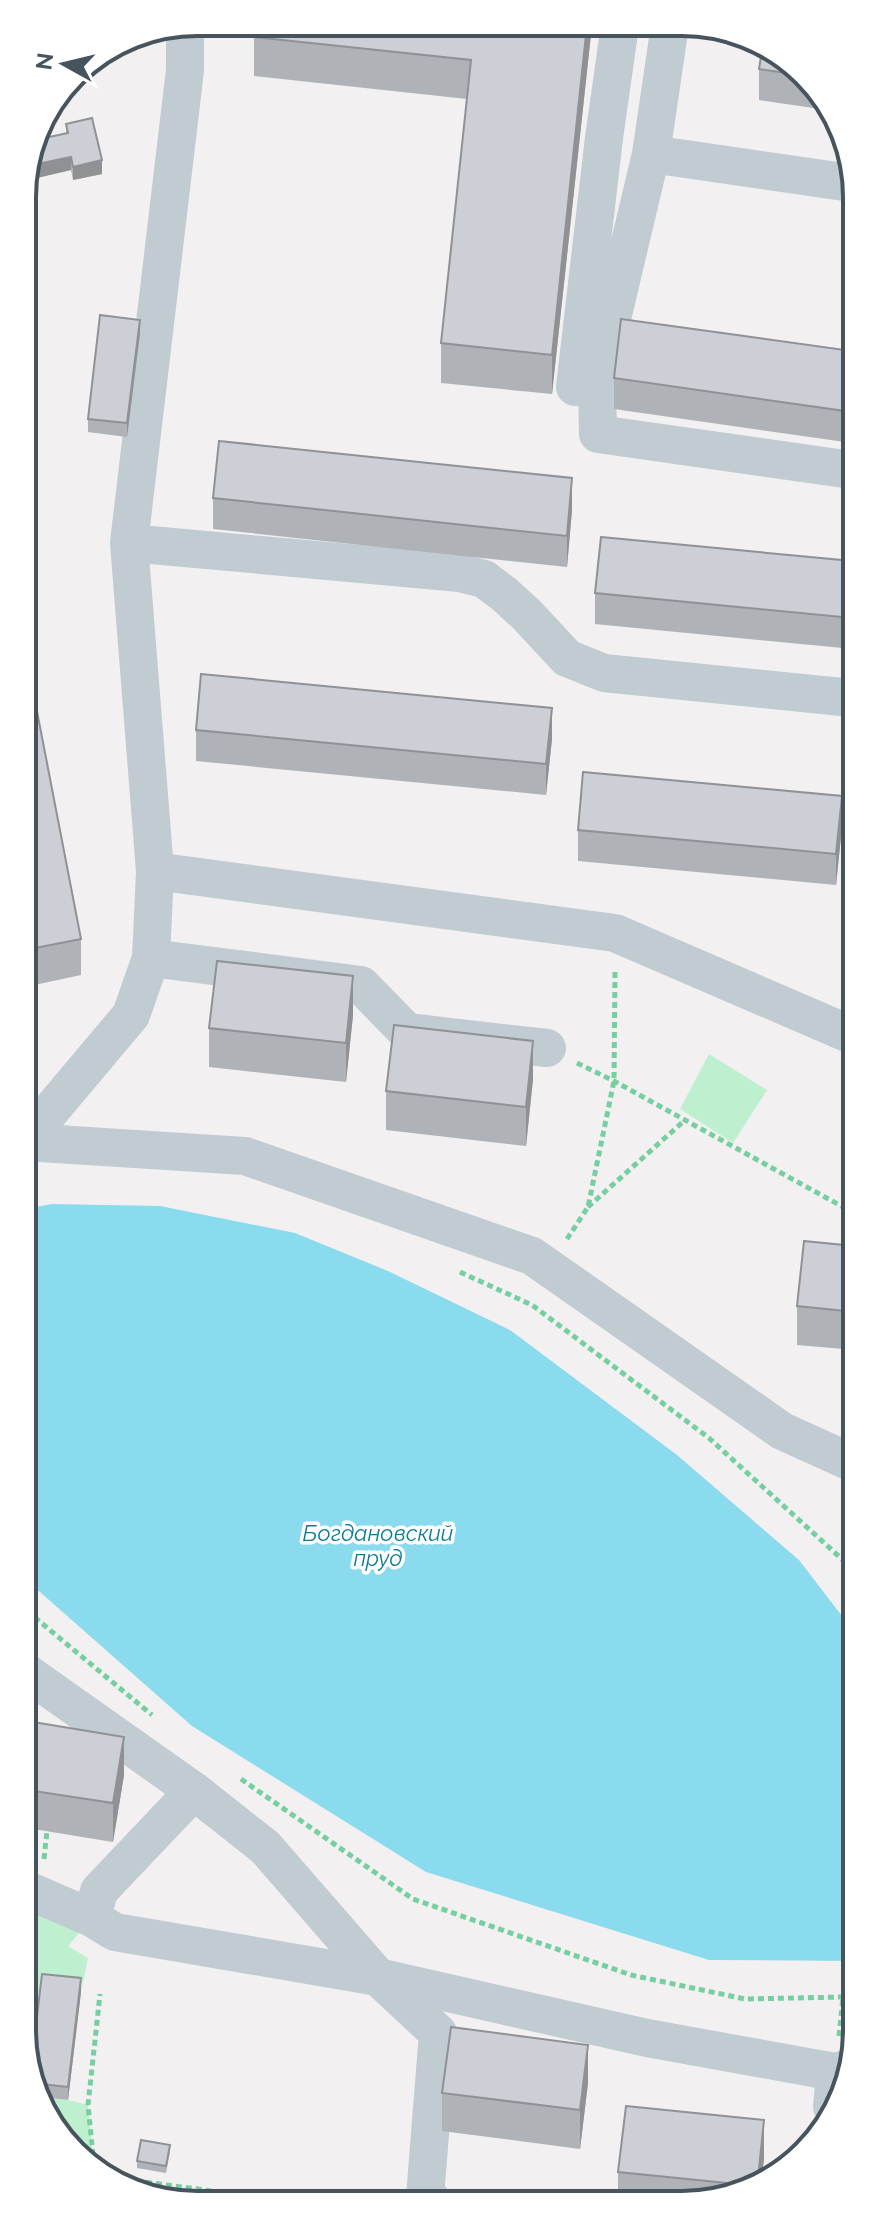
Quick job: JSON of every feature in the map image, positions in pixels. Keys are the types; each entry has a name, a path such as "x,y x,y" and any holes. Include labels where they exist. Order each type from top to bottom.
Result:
{"lane":[{"path":"36,1128 131,1015 151,958 155,871 129,543 185,70 185,36"},
{"path":"572,410 618,36"},
{"path":"668,36 651,154 597,382 598,434 843,469"},
{"path":"651,154 842,182"},
{"path":"129,543 460,573 484,579 504,594 567,658 604,673 842,697"},
{"path":"155,871 615,933 843,1031"},
{"path":"151,958 361,985 407,1032 547,1048"},
{"path":"36,1142 245,1156 532,1256 782,1431 843,1459"},
{"path":"36,1679 194,1791 265,1847 378,1977 438,2033 425,2191"},
{"path":"92,1918 99,1891 194,1791"},
{"path":"36,1894 92,1918 115,1932 378,1977 834,2081"}],"path":[{"path":"588,1207 614,1081 615,933"},
{"path":"547,1048 614,1081 843,1207"},
{"path":"532,1305 547,1268 588,1207 685,1120"},
{"path":"460,1272 532,1305 709,1438 843,1560"},
{"path":"36,1618 164,1724"},
{"path":"239,1778 413,1899 631,1975 745,1999 843,1997"},
{"path":"93,2153 88,2105 100,1994"},
{"path":"144,2182 221,2191"}],"green space":[{"path":"709,1054 767,1090 733,1143 680,1109"},
{"path":"36,1894 92,1918 68,1946 88,1958 81,1992 40,2065 36,2030"},
{"path":"52,2098 88,2105 93,2153 69,2128"}],"water":[{"name":"Богдановский пруд","path":"52,1204 160,1206 295,1233 388,1271 510,1330 677,1455 799,1560 843,1617 843,1961 709,1960 426,1872 192,1726 36,1589 36,1207"}],"building":[{"path":"586,36 552,355 441,343 471,60 254,37"},
{"path":"761,57 784,73 759,69"},
{"path":"92,118 102,160 73,167 71,157 39,164 48,137 68,133 66,124"},
{"path":"100,315 140,320 127,423 88,419"},
{"path":"621,319 843,350 843,411 614,378"},
{"path":"219,441 572,478 567,536 213,498"},
{"path":"601,537 843,560 843,617 595,593"},
{"path":"201,674 552,708 546,764 196,730"},
{"path":"36,706 81,939 36,948"},
{"path":"583,772 842,796 836,854 578,830"},
{"path":"217,961 353,976 346,1043 209,1028"},
{"path":"394,1025 533,1041 526,1107 386,1091"},
{"path":"804,1241 843,1245 843,1311 797,1306"},
{"path":"36,1722 124,1737 113,1803 36,1791"},
{"path":"42,1974 81,1978 68,2087 46,2085 37,2051 36,2026"},
{"path":"451,2027 588,2045 580,2110 442,2093"},
{"path":"626,2106 764,2120 759,2171 743,2179 731,2183 618,2172"},
{"path":"141,2140 170,2145 166,2166 137,2161"}]}
